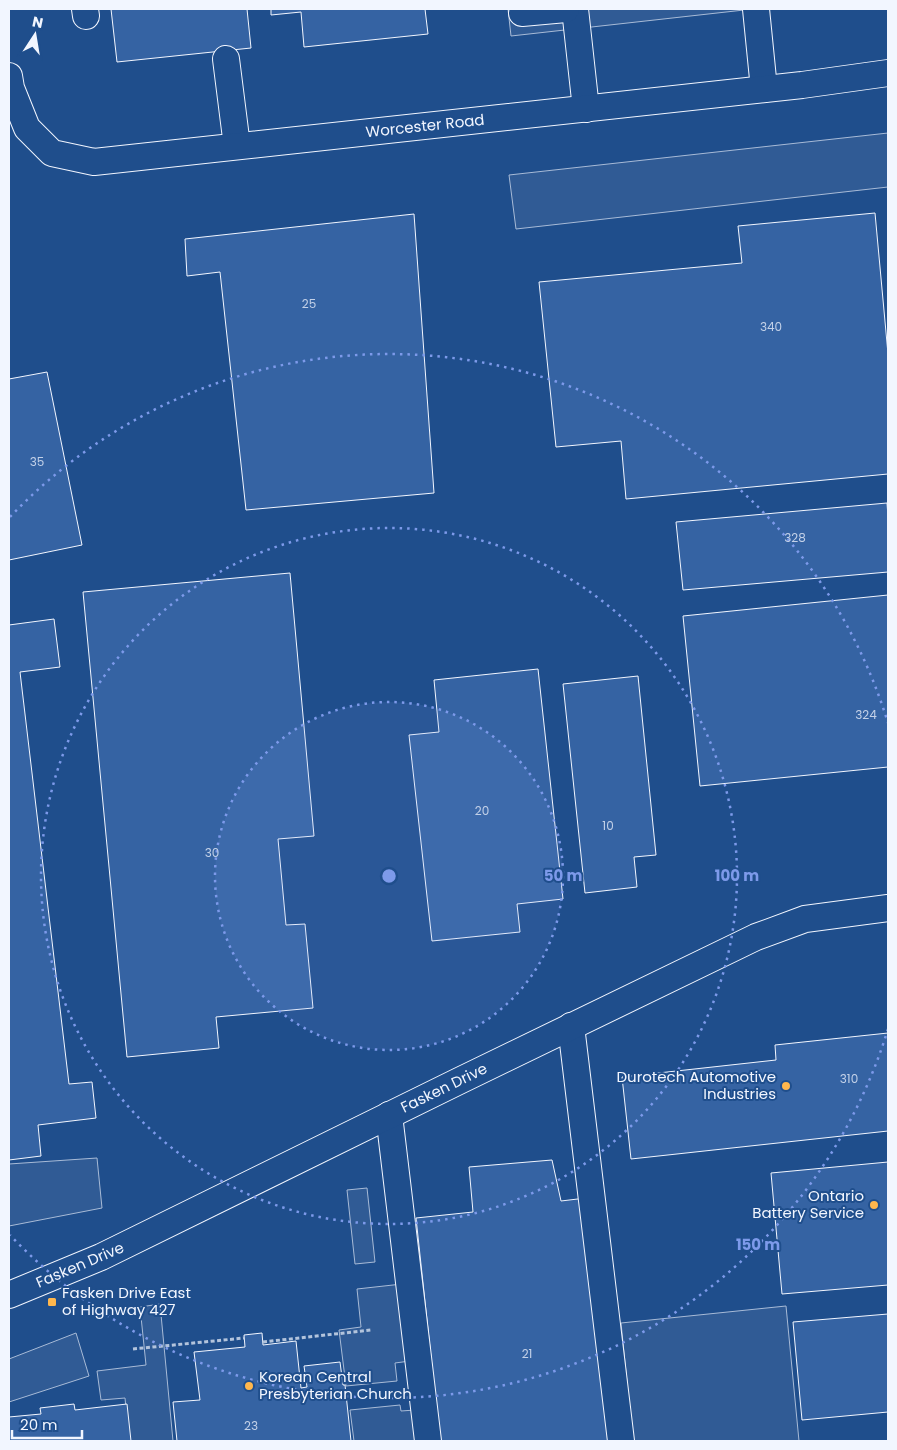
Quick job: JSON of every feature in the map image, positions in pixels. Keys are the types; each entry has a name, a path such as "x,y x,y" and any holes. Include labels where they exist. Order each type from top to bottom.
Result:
{"street":[{"path":"522,13 566,9"},
{"path":"575,9 586,109"},
{"path":"756,9 764,89"},
{"path":"226,59 237,146"},
{"name":"Worcester Road","path":"9,76 11,88 27,128 52,153 94,162 586,109 888,73"},
{"name":"Fasken Drive","path":"9,1295 101,1257 756,936 805,919 888,908"},
{"path":"571,1026 621,1441"},
{"path":"389,1115 428,1441"}],"path":[{"path":"263,1342 371,1330"},
{"path":"133,1349 244,1338"}],"shaded area":[{"path":"508,9 753,9 511,36"},
{"path":"888,133 888,187 516,229 509,175"},
{"path":"97,1158 102,1208 9,1226 9,1164"},
{"path":"367,1188 375,1262 355,1264 347,1190"},
{"path":"402,1284 410,1361 395,1363 397,1381 346,1386 339,1330 361,1327 357,1289"},
{"path":"160,1304 173,1441 129,1441 125,1398 101,1400 97,1371 146,1365 140,1307"},
{"path":"786,1306 799,1441 633,1441 621,1323"},
{"path":"76,1333 89,1376 9,1402 9,1359"},
{"path":"400,1405 401,1411 415,1410 419,1441 354,1441 350,1410"}],"building":[{"path":"111,9 247,9 251,48 117,62"},
{"path":"271,9 425,9 428,34 304,47 301,12 271,15"},
{"path":"875,213 888,354 888,474 626,499 621,441 556,447 539,282 742,263 738,226"},
{"path":"414,214 434,493 246,510 220,272 187,276 185,239"},
{"path":"47,372 82,545 9,560 9,379"},
{"path":"887,503 888,572 683,590 676,522"},
{"path":"290,573 314,836 278,839 286,925 305,924 313,1008 216,1017 219,1048 127,1057 83,592"},
{"path":"888,595 888,767 700,786 683,616"},
{"path":"54,619 60,667 20,672 69,1084 92,1082 96,1118 38,1125 41,1156 9,1160 9,625"},
{"path":"538,669 563,899 517,904 520,932 432,941 409,735 439,732 434,680"},
{"path":"638,676 656,855 634,857 637,887 585,893 563,684"},
{"path":"888,1033 888,1131 631,1159 622,1077 776,1060 775,1045"},
{"path":"552,1160 561,1201 586,1198 612,1441 440,1441 416,1218 473,1212 469,1167"},
{"path":"888,1162 888,1285 782,1294 771,1173"},
{"path":"888,1314 888,1412 802,1420 793,1322"},
{"name":"Korean Central Presbyterian Church","path":"262,1333 263,1345 296,1341 301,1388 307,1387 304,1366 340,1362 343,1385 345,1385 351,1441 177,1441 173,1402 200,1400 194,1352 245,1347 244,1335"},
{"path":"74,1404 75,1410 127,1404 131,1441 9,1441 9,1417 41,1414 40,1408"}],"place":[{"name":"Durotech Automotive Industries","path":"786,1086"},
{"name":"Ontario Battery Service","path":"874,1205"},
{"name":"Fasken Drive East of Highway 427","path":"52,1302"},
{"name":"Korean Central Presbyterian Church","path":"249,1386"}]}
